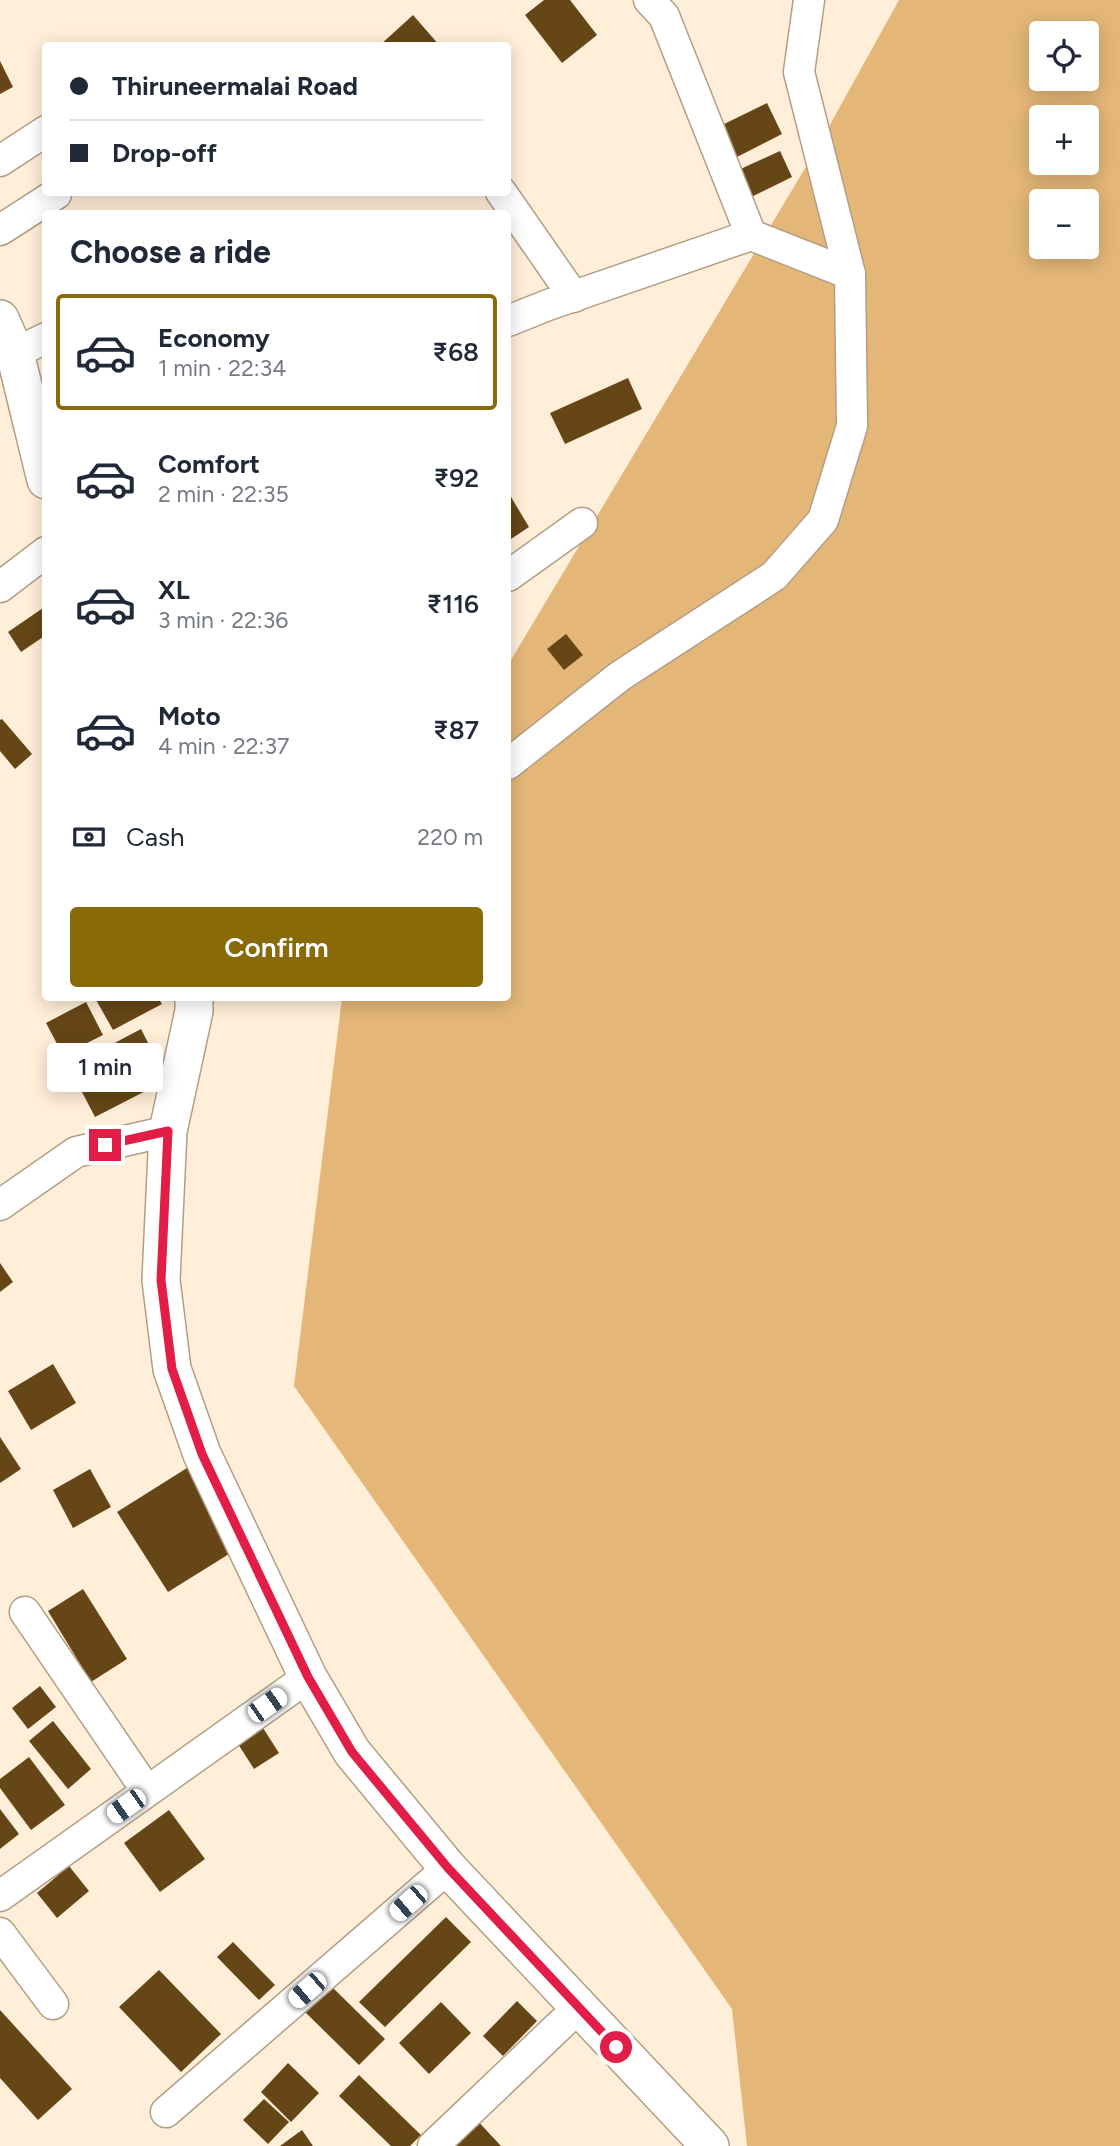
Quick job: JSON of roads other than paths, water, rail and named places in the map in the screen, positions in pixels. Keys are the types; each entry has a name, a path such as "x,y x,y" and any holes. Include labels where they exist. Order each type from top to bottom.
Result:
{"street":[{"path":"649,0 664,16 751,235"},
{"path":"511,762 620,676 774,576 823,520 852,426 850,274 799,72 809,0"},
{"path":"0,161 42,134"},
{"path":"0,230 53,196"},
{"path":"503,196 574,297"},
{"path":"511,320 751,235 850,274"},
{"path":"0,319 30,345 42,446"},
{"path":"511,574 582,523"},
{"path":"0,587 42,555"},
{"path":"200,1002 168,1131 161,1280 172,1369 202,1454 308,1677 352,1752 448,1868 710,2146"},
{"path":"0,1205 76,1152 168,1131"},
{"path":"25,1612 147,1791"},
{"path":"1,1894 308,1677"},
{"path":"166,2112 448,1868"},
{"path":"0,1933 53,2004"},
{"path":"433,2146 579,2007"}]}
